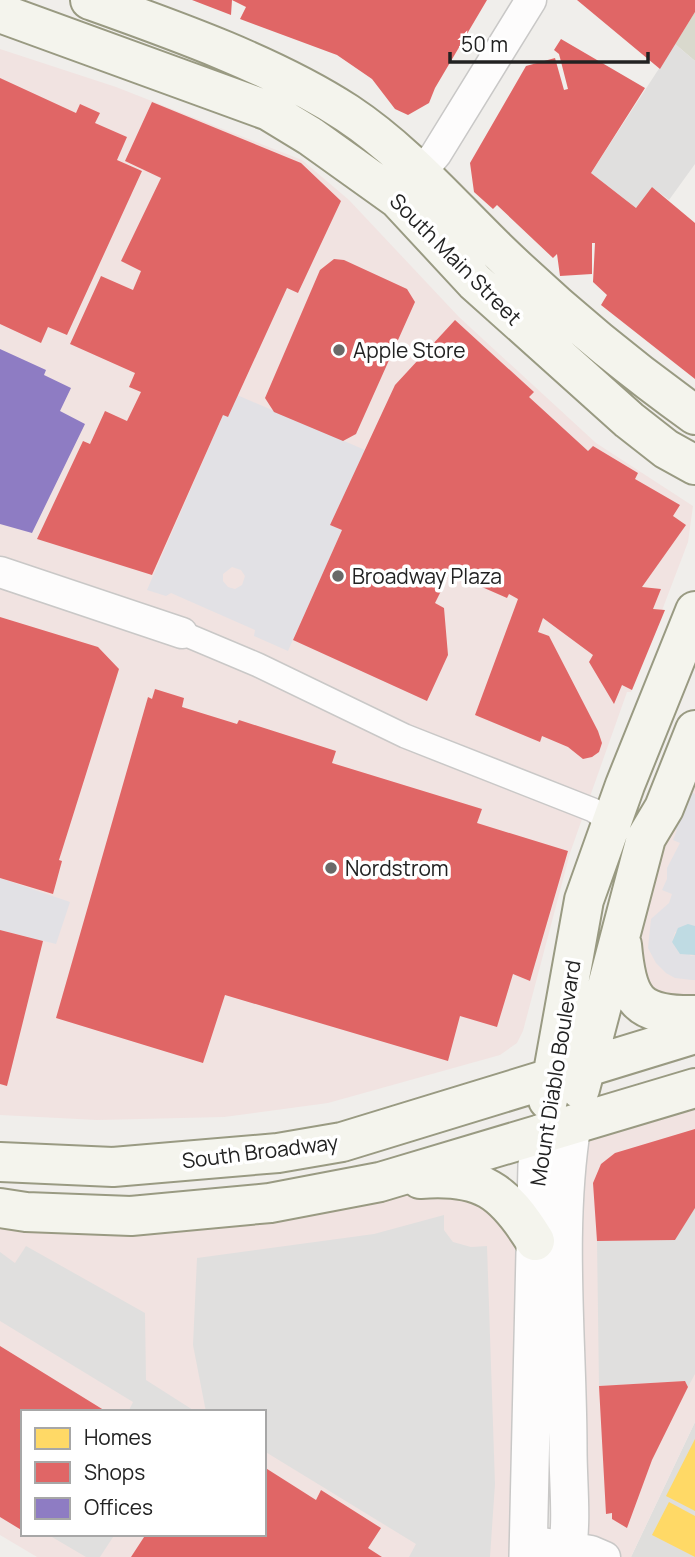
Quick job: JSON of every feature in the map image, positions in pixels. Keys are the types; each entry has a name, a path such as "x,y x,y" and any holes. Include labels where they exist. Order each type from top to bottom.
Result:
{"main road":[{"name":"South Main Street","path":"90,0 157,24 301,86 348,114 410,186 475,282 629,421 666,449 695,465"},
{"name":"South Main Street","path":"0,13 269,111 410,186 499,252 595,337 695,415"},
{"name":"Mount Diablo Boulevard","path":"557,1129 568,1073 584,900 695,611"},
{"name":"Mount Diablo Boulevard","path":"568,1073 620,931 646,838 664,808 695,730"},
{"path":"620,931 630,992 649,1009 695,1016"},
{"name":"South Broadway","path":"0,1161 113,1167 278,1153 342,1142 396,1128 695,1034"},
{"path":"0,1208 26,1212 131,1216 270,1203 380,1182 695,1088"},
{"path":"380,1182 441,1178 476,1183 510,1203 535,1241"}],"street":[{"path":"410,186 531,0"},
{"path":"0,572 182,633 258,665 405,736 593,810 612,823"},
{"name":"Mount Diablo Boulevard","path":"529,1549 537,1165 557,1129"},
{"name":"Mount Diablo Boulevard","path":"557,1129 566,1161 564,1287 568,1354 567,1553"},
{"path":"529,1549 567,1553 591,1550 605,1557"}],"shaded area":[{"path":"695,12 695,61 675,44"},
{"path":"675,44 695,61 695,164 669,200 652,187 636,208 591,173"},
{"name":"Broadway Plaza","path":"0,49 116,87 302,160 349,200 459,317 596,443 693,506 688,542 631,692 627,692 570,853 523,1031 517,1043 500,1055 328,1103 224,1117 97,1120 0,1115"},
{"name":"Broadway Plaza","path":"237,395 365,450 330,525 342,530 288,651 254,636 255,630 171,593 166,596 147,590 223,415 228,417","holes":["232,567 241,570 245,576 242,585 235,589 228,587 223,581 223,574"]},
{"path":"695,730 695,1015 630,992 646,838"},
{"path":"684,789 695,794 695,926 675,932 672,942 691,956 695,955 695,980 675,978 666,973 656,963 648,948 651,919 669,903 672,894 662,890 667,879 667,868 680,843 673,840 677,830 671,828"},
{"path":"0,878 70,902 56,944 0,930"},
{"path":"695,1088 695,1422 631,1557 566,1557 572,1125"},
{"path":"441,1178 522,1219 528,1557 37,1557 0,1535 0,1208"},
{"path":"695,1208 695,1374 688,1387 684,1381 599,1386 597,1241 675,1240"},
{"path":"444,1215 444,1230 453,1242 471,1247 487,1246 495,1484 490,1557 409,1557 416,1544 266,1452 266,1410 206,1410 193,1345 197,1258 374,1234"},
{"path":"26,1246 145,1313 146,1380 193,1410 129,1410 133,1402 0,1321 0,1252 15,1263"},
{"path":"695,1422 695,1557 631,1557"},
{"path":"114,1536 100,1557 86,1557 52,1537"}],"water":[{"path":"688,924 695,926 695,955 680,954 672,942 678,928"}],"building: Homes":[{"path":"695,1439 695,1511 666,1496"},
{"path":"669,1502 695,1516 695,1557 652,1535"}],"building: Shops":[{"path":"192,0 232,0 231,15"},
{"path":"232,0 487,0 435,88 429,103 408,115 395,109 372,79 337,55 240,19 246,7"},
{"path":"577,0 695,0 695,12 660,69"},
{"path":"561,39 645,88 591,173 636,208 652,187 695,223 695,379 601,305 607,295 593,282 595,243 592,243 592,274 560,276 557,254 553,258 497,205 493,209 474,192 470,163 526,66 555,58 564,90 568,89 559,54 554,50"},
{"path":"0,78 76,113 80,104 100,113 95,123 127,137 117,160 142,171 67,335 48,327 41,343 0,324"},
{"path":"152,102 301,163 341,201 298,293 287,288 228,417 223,415 152,575 37,539 83,441 90,444 105,411 127,421 141,392 129,387 135,373 70,344 101,276 133,290 141,271 121,261 161,178 125,161"},
{"name":"Apple Store","path":"334,259 344,260 407,289 415,302 356,434 343,441 274,412 265,398 320,270"},
{"path":"455,320 534,392 529,397 588,451 593,446 638,473 635,479 680,505 673,516 686,525 642,587 661,589 653,609 665,610 632,690 622,685 614,704 589,662 593,655 543,618 538,632 549,636 598,731 602,743 599,752 592,757 583,759 568,747 542,736 540,742 475,715 518,599 509,594 507,598 450,573 435,603 444,608 448,655 427,701 293,640 342,530 330,525 395,385"},
{"path":"0,617 98,647 119,669 59,860 62,861 53,894 0,878"},
{"name":"Nordstrom","path":"155,689 184,698 182,707 237,724 239,720 336,751 332,763 482,809 477,823 568,851 530,981 513,974 497,1027 460,1016 448,1061 225,995 203,1063 56,1018 148,697 152,699"},
{"path":"0,930 43,941 7,1086 0,1084"},
{"path":"695,1129 695,1208 675,1240 597,1241 593,1183 601,1164 615,1153"},
{"path":"0,1346 104,1410 21,1410 21,1530 0,1517"},
{"path":"685,1381 688,1387 652,1460 627,1528 612,1519 612,1513 606,1514 599,1386"},
{"path":"266,1468 316,1500 321,1490 381,1528 368,1548 382,1557 131,1557 145,1536 266,1536"}],"building: Offices":[{"path":"0,349 46,370 44,375 71,388 60,411 85,424 32,533 0,524"}],"place":[{"name":"Apple Store","path":"339,350"},
{"name":"Broadway Plaza","path":"338,576"},
{"name":"Nordstrom","path":"331,868"}]}
